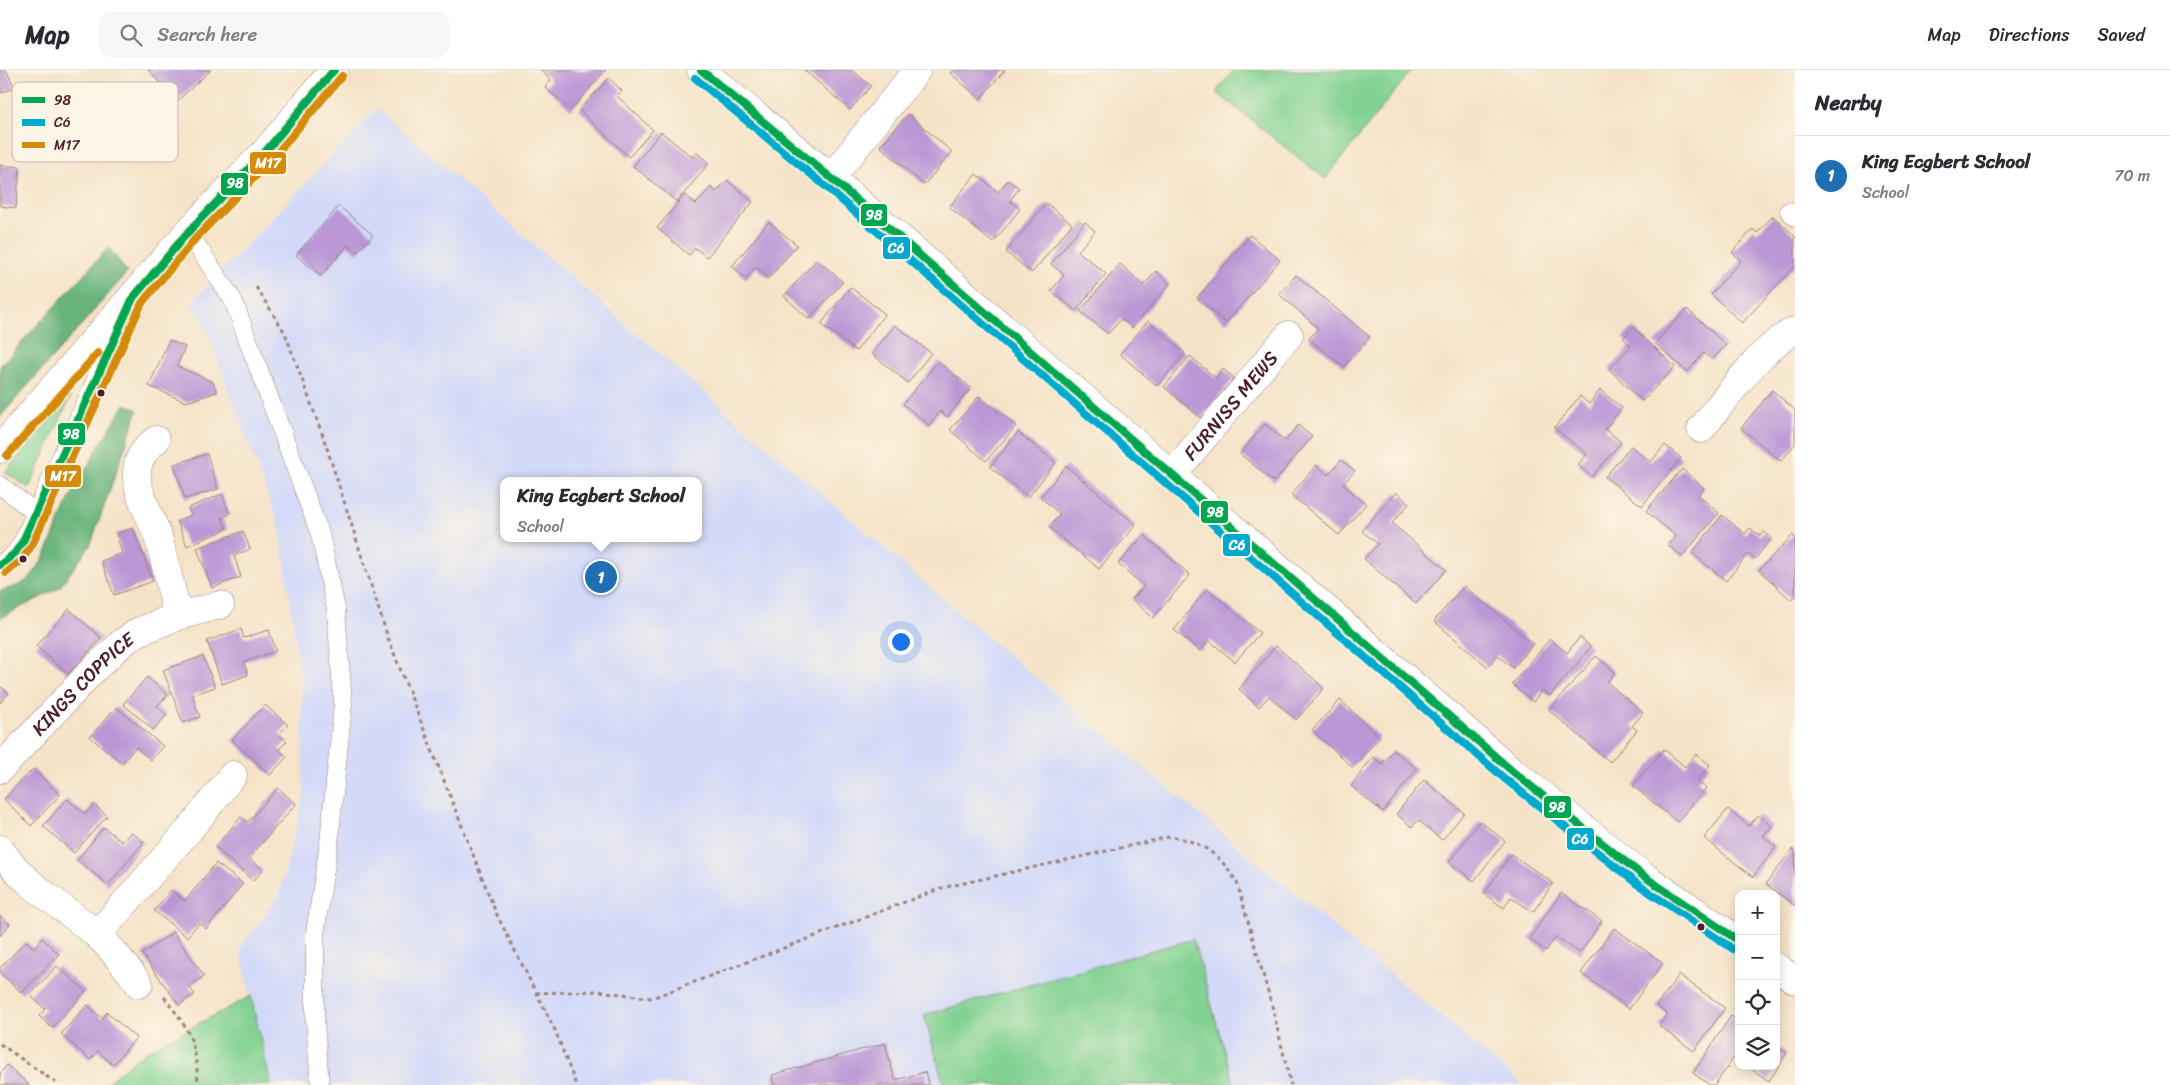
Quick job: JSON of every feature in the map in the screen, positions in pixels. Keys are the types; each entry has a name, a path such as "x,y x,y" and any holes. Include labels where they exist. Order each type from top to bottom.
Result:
{"street":[{"path":"701,70 831,178 1512,771 1642,875 1735,938"},
{"path":"831,178 917,70"},
{"path":"0,449 133,298 188,232 265,152 325,74"},
{"path":"1702,428 1769,348 1787,334 1795,331"},
{"name":"FURNISS MEWS","path":"1172,475 1289,335"},
{"path":"156,440 147,446 139,458 136,472 138,489 158,538 178,616"},
{"name":"KINGS COPPICE","path":"0,769 94,668 122,642 138,632 178,616 220,605"},
{"path":"97,935 233,775"},
{"path":"0,848 24,878 97,935 118,957 139,984"},
{"path":"1780,970 1795,980"}],"lane":[{"path":"188,232 233,300 320,534 336,609 343,704 328,843 315,933 315,1021 320,1085"},
{"path":"0,565 15,553 36,513 133,298"},
{"path":"0,485 36,513"}],"path":[{"path":"250,280 285,333 324,439 388,638 496,913 555,1030 576,1085"},
{"path":"536,993 598,991 652,998 942,888 1169,837 1183,838 1203,846 1228,866 1238,883 1272,1006 1291,1085"},
{"path":"139,984 162,995 186,1025 197,1057 198,1085"},
{"path":"0,1044 59,1085"},
{"path":"0,1053 5,1048"}],"shaded area":[{"path":"377,109 973,625 1523,1085 271,1085 240,949 280,893 304,794 301,683 280,528 202,318 190,304"}],"green space":[{"path":"1234,70 1412,70 1325,179 1216,92"},
{"path":"109,247 127,273 0,417 0,366"},
{"path":"71,396 29,488 5,472"},
{"path":"125,404 138,410 90,546 59,588 0,618 0,591 25,581 35,572 51,543 74,491"},
{"path":"1193,939 1234,1085 944,1085 924,1015"},
{"path":"251,996 271,1085 104,1085 145,1052"}],"building":[{"path":"0,70 6,70 12,82 12,89 0,93"},
{"path":"148,70 211,70 178,100 178,82 159,82"},
{"path":"540,70 606,70 571,110 545,87 551,80"},
{"path":"804,70 852,70 871,86 850,110"},
{"path":"953,70 1005,70 980,99 950,73"},
{"path":"609,78 622,91 617,96 653,130 629,157 579,110"},
{"path":"908,114 952,152 924,185 880,146"},
{"path":"661,132 692,157 696,152 709,163 677,202 633,166"},
{"path":"0,165 20,167 16,208 0,206"},
{"path":"976,174 998,192 1008,180 1019,188 1010,201 1020,209 993,243 949,207"},
{"path":"727,180 753,202 707,257 695,248 689,255 657,228 685,195 696,204 711,187 716,192"},
{"path":"1046,203 1072,224 1032,273 1006,252"},
{"path":"339,206 373,235 357,253 348,245 321,276 296,255"},
{"path":"1773,216 1795,236 1795,266 1742,323 1711,294 1741,261 1732,252 1753,229 1757,233"},
{"path":"769,222 797,245 769,278 756,267 746,279 732,266"},
{"path":"1085,222 1095,231 1078,251 1106,274 1076,311 1051,291 1064,275 1051,264"},
{"path":"1250,235 1280,260 1226,323 1197,298"},
{"path":"817,259 843,282 809,319 784,296"},
{"path":"1120,264 1144,285 1156,271 1170,284 1132,328 1121,319 1108,334 1080,311"},
{"path":"1296,275 1370,337 1344,367 1309,339 1318,328 1279,294"},
{"path":"850,287 885,314 856,351 821,324"},
{"path":"1687,309 1726,345 1712,360 1704,353 1687,372 1655,343"},
{"path":"1148,321 1185,353 1157,386 1120,354"},
{"path":"895,325 931,353 908,383 872,354"},
{"path":"1633,327 1675,367 1642,401 1609,369 1631,346 1623,338"},
{"path":"169,340 185,347 177,366 213,382 217,392 186,402 149,386"},
{"path":"1190,356 1216,378 1223,369 1234,378 1201,418 1164,387"},
{"path":"938,361 971,388 947,417 940,411 929,425 903,404"},
{"path":"1600,390 1622,408 1605,429 1621,442 1592,477 1578,465 1587,454 1554,428 1580,396 1589,404"},
{"path":"1772,390 1795,410 1795,444 1781,461 1741,428"},
{"path":"979,396 1016,426 986,461 950,430"},
{"path":"1265,424 1285,441 1298,425 1312,437 1274,482 1240,454"},
{"path":"1018,432 1056,463 1028,497 990,467"},
{"path":"1665,445 1681,458 1642,506 1605,477 1631,446 1651,462"},
{"path":"207,454 218,489 185,499 174,464"},
{"path":"1341,460 1355,471 1343,484 1366,504 1339,535 1291,495 1316,465 1328,475"},
{"path":"1066,466 1136,525 1099,569 1049,527 1060,514 1040,497"},
{"path":"1682,469 1704,488 1698,495 1719,513 1682,557 1668,545 1676,536 1646,511"},
{"path":"1396,492 1409,504 1392,523 1446,570 1416,604 1364,559 1378,544 1362,531"},
{"path":"222,494 230,514 222,518 227,529 187,546 177,521 191,515 188,508"},
{"path":"1722,515 1745,534 1750,528 1760,536 1764,532 1772,538 1755,559 1748,554 1726,581 1692,553"},
{"path":"133,528 153,581 114,595 101,561 122,553 116,534"},
{"path":"243,531 250,549 234,556 241,577 212,588 197,548"},
{"path":"1144,535 1190,575 1153,618 1132,599 1144,586 1118,564"},
{"path":"1793,535 1795,537 1795,595 1791,600 1759,570"},
{"path":"1464,586 1533,644 1513,668 1497,655 1488,667 1434,621"},
{"path":"1207,589 1260,633 1235,662 1209,640 1200,651 1174,630"},
{"path":"69,609 101,638 68,674 36,646"},
{"path":"241,629 244,638 269,630 276,651 244,662 248,675 222,684 207,641"},
{"path":"1580,637 1591,647 1550,696 1542,690 1533,702 1512,684 1550,639 1567,653"},
{"path":"1276,646 1324,688 1296,720 1269,696 1259,707 1239,689"},
{"path":"203,656 215,687 192,695 200,717 183,723 163,670"},
{"path":"1596,656 1615,672 1607,682 1643,713 1632,726 1637,730 1610,762 1549,710"},
{"path":"147,677 168,695 157,706 167,715 153,730 123,704"},
{"path":"0,686 9,693 0,703"},
{"path":"1340,700 1380,737 1352,767 1312,730"},
{"path":"265,705 288,725 279,734 287,741 279,749 287,757 270,775 232,740"},
{"path":"116,707 163,746 151,760 136,747 122,763 90,737"},
{"path":"1664,749 1685,767 1696,754 1710,765 1697,781 1706,788 1677,822 1633,786"},
{"path":"1393,750 1417,769 1383,812 1351,786 1373,757 1382,764"},
{"path":"33,769 60,795 31,826 4,799"},
{"path":"1424,780 1464,813 1442,840 1418,820 1412,827 1396,814"},
{"path":"278,788 296,804 249,858 263,870 253,881 215,847 241,817 248,822"},
{"path":"67,799 85,814 94,804 107,816 74,853 43,826"},
{"path":"1728,809 1749,826 1758,815 1772,826 1763,836 1776,847 1753,877 1704,838"},
{"path":"1480,821 1505,841 1474,881 1449,862"},
{"path":"104,827 122,842 131,832 144,842 108,885 77,860"},
{"path":"1792,849 1795,851 1795,906 1780,895 1780,890 1774,890 1766,884"},
{"path":"1511,854 1553,883 1533,912 1511,897 1504,908 1484,894"},
{"path":"216,863 243,884 206,929 199,923 187,937 154,911 171,890 185,901"},
{"path":"1561,893 1602,921 1580,953 1556,937 1546,951 1529,939"},
{"path":"0,916 10,924 0,936"},
{"path":"1614,928 1663,963 1629,1009 1581,973"},
{"path":"173,932 204,976 189,987 195,994 179,1005 142,954"},
{"path":"42,938 59,954 22,993 0,973 0,968 26,941 34,948"},
{"path":"57,966 86,991 52,1028 39,1016 45,1009 30,995"},
{"path":"1679,975 1725,1008 1694,1051 1659,1026 1667,1014 1656,1006"},
{"path":"87,1005 102,1018 107,1012 136,1038 113,1065 98,1051 90,1060 61,1034"},
{"path":"1731,1016 1735,1018 1735,1058 1715,1085 1710,1085 1693,1073"},
{"path":"885,1043 895,1080 925,1072 929,1085 774,1085 772,1075"},
{"path":"1780,1049 1787,1053 1780,1064"},
{"path":"7,1065 29,1085 0,1085 0,1074"},
{"path":"1753,1070 1776,1070 1769,1081"}],"transit line":[{"name":"98","path":"0,565 15,553 23,541 133,298 188,232 265,152 334,70"},
{"name":"98","path":"701,70 831,178 1512,771 1642,875 1735,938"},
{"name":"M17","path":"6,573 22,560 32,545 142,303 195,239 273,158 342,76"},
{"name":"C6","path":"695,78 825,186 1505,779 1636,883 1733,949"},
{"name":"M17","path":"7,456 98,353"}],"place":[{"name":"King Ecgbert School","path":"601,577"}]}
